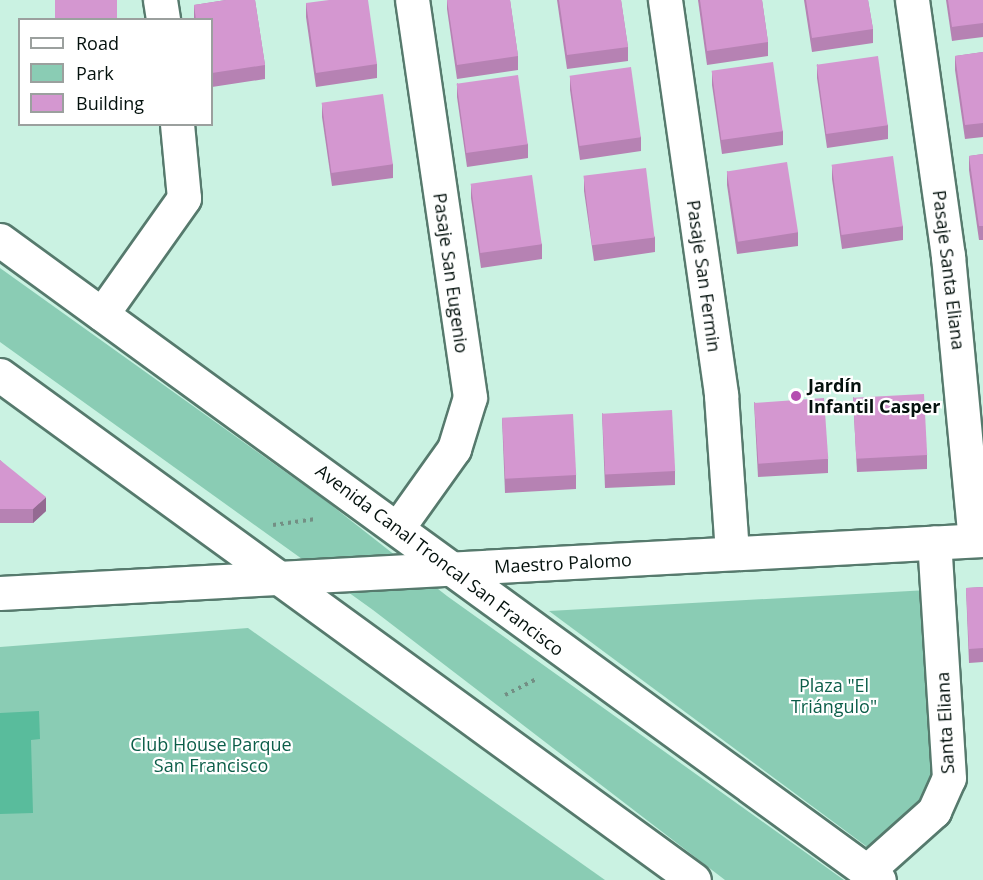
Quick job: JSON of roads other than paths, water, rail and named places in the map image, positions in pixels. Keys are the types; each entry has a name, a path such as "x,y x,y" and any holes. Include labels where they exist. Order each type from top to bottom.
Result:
{"street":[{"path":"160,0 162,18"},
{"name":"Pasaje San Eugenio","path":"399,526 454,449 470,397 412,0"},
{"name":"Pasaje San Fermin","path":"664,0 721,395 732,553"},
{"name":"Pasaje Santa Eliana","path":"912,0 950,267 979,540"},
{"path":"102,314 184,198 177,126"},
{"name":"Avenida Canal Troncal San Francisco","path":"0,240 457,568 575,659 874,875"},
{"path":"6,385 280,578 694,880"},
{"name":"Maestro Palomo","path":"0,593 979,540"},
{"name":"Santa Eliana","path":"874,875 934,811 949,778 934,542"}],"place":[{"name":"Jardín Infantil Casper","path":"796,396"}],"park label":[{"name":"Plaza \"El Triángulo\"","path":"834,696"},
{"name":"Club House Parque San Francisco","path":"211,756"}]}
